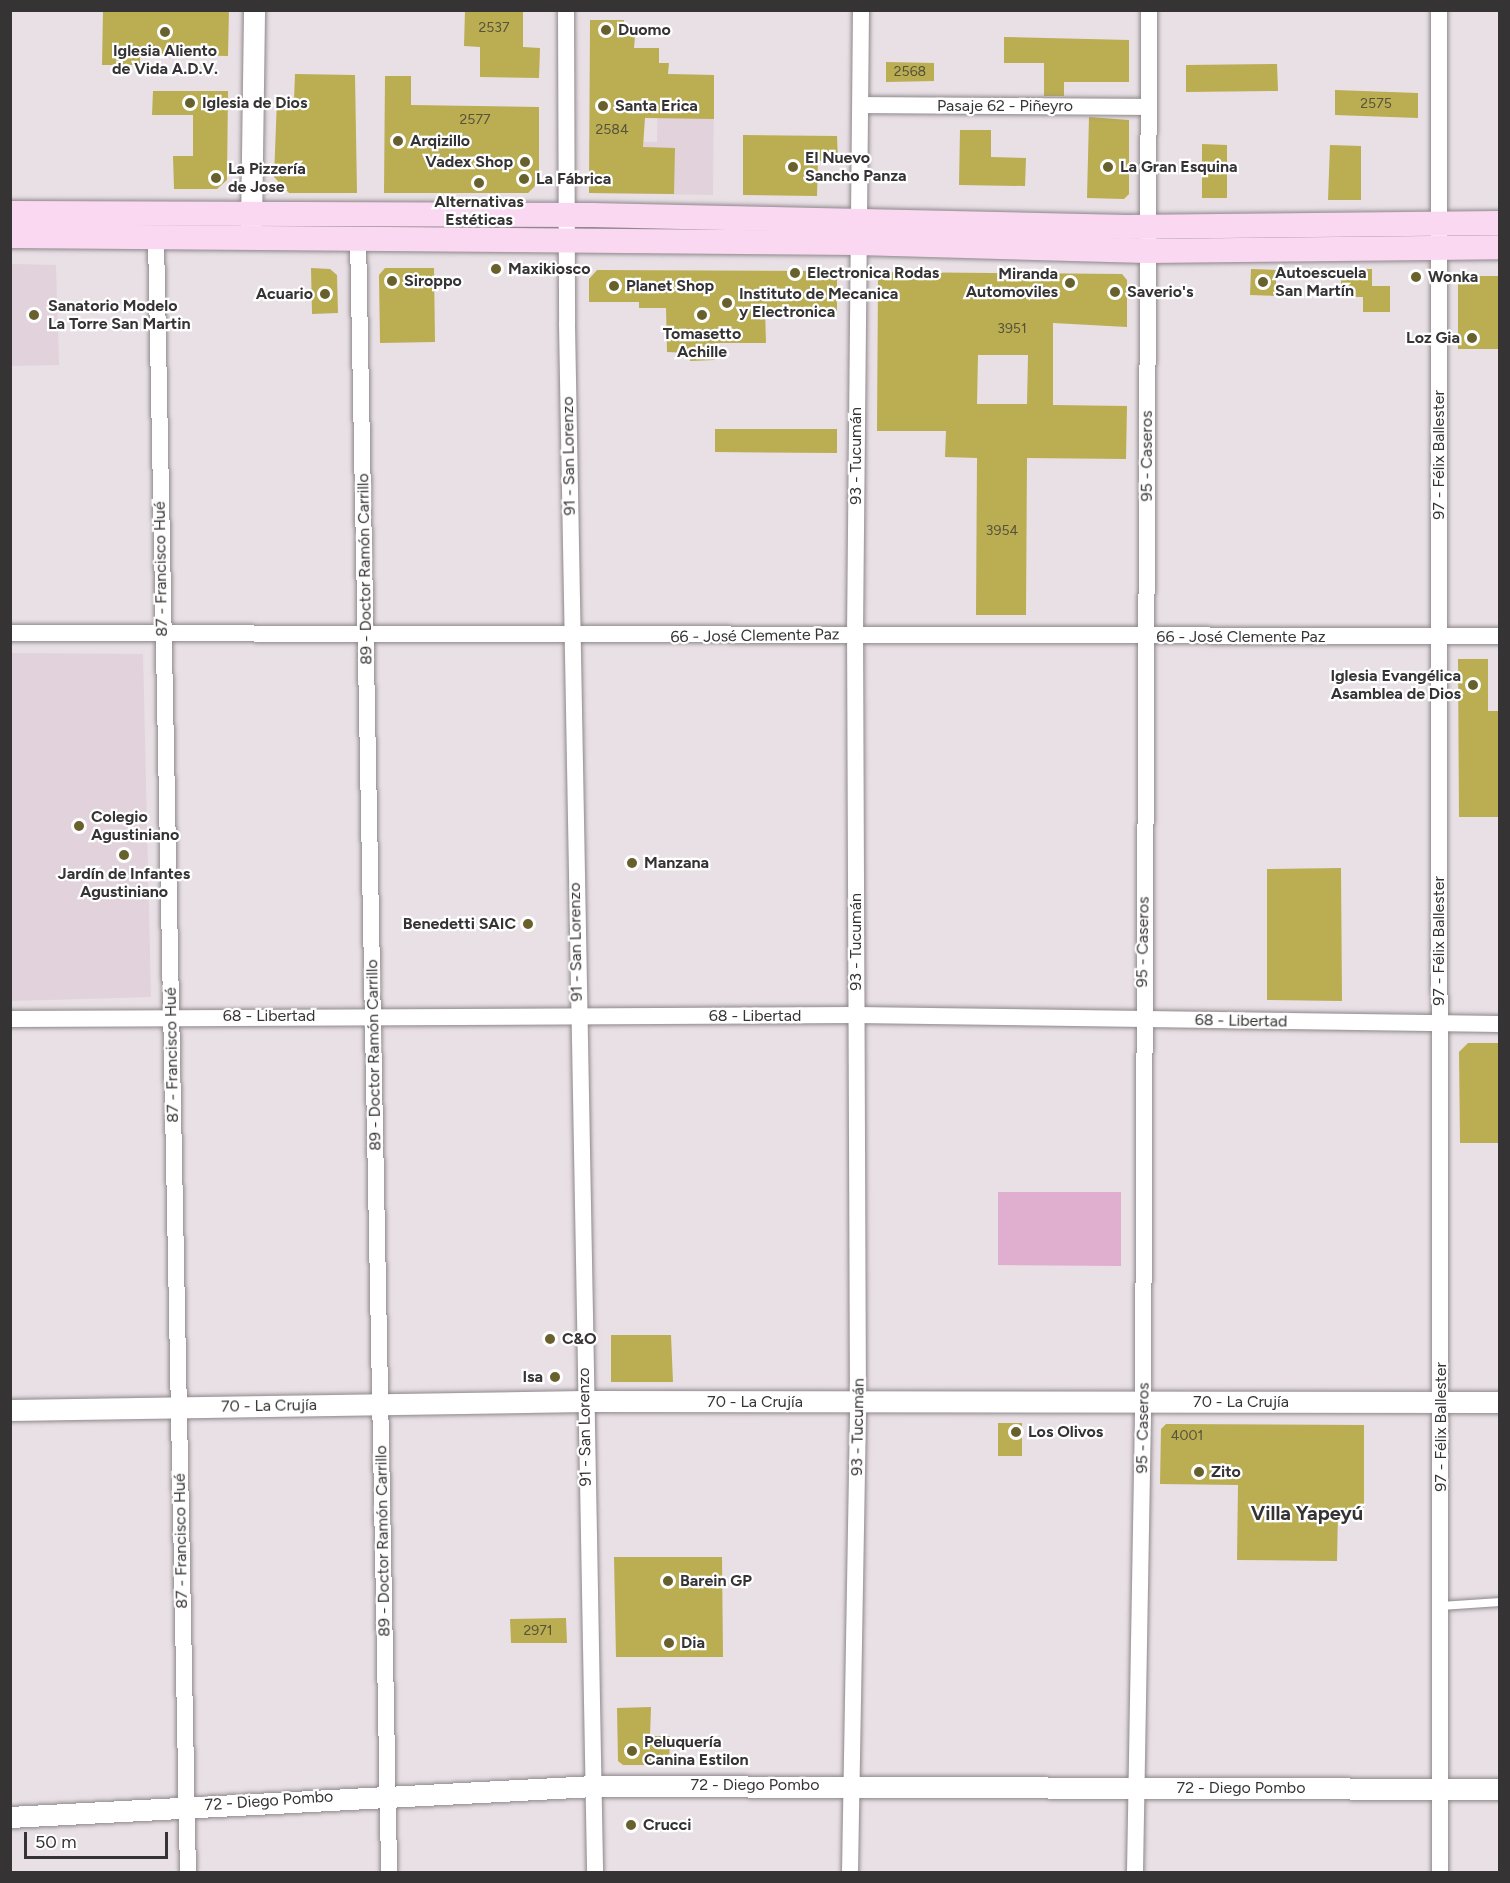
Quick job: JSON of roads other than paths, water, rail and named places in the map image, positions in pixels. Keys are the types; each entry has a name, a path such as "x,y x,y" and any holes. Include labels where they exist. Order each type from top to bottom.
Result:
{"main road":[{"path":"10,213 251,214 566,227 858,231 1500,223"},
{"path":"10,236 358,237 566,227"},
{"path":"858,231 1147,251 1500,247"}],"street":[{"path":"251,238 254,10"},
{"name":"91 - San Lorenzo","path":"566,10 566,227 572,638 595,1872"},
{"name":"93 - Tucumán","path":"850,1872 858,1402 855,635 858,231 862,105 861,10"},
{"name":"95 - Caseros","path":"1135,1872 1143,1402 1142,1019 1148,638 1149,10"},
{"name":"97 - Félix Ballester","path":"1439,10 1437,247 1440,636 1440,1872"},
{"name":"Pasaje 62 - Piñeyro","path":"862,105 1149,107"},
{"name":"89 - Doctor Ramón Carrillo","path":"358,237 389,1872"},
{"name":"87 - Francisco Hué","path":"156,238 188,1872"},
{"name":"66 - José Clemente Paz","path":"10,633 366,634 572,638 855,635 1148,638 1500,636"},
{"name":"68 - Libertad","path":"10,1019 172,1015 578,1017 856,1015 1500,1024"},
{"name":"70 - La Crujía","path":"10,1410 585,1401 1500,1402"},
{"name":"72 - Diego Pombo","path":"10,1817 388,1794 594,1786 852,1785 1500,1789"}],"lane":[{"path":"1441,1606 1500,1602"}],"place":[{"name":"Duomo","path":"606,30"},
{"name":"Iglesia Aliento de Vida A.D.V.","path":"165,32"},
{"name":"Iglesia de Dios","path":"190,103"},
{"name":"Santa Erica","path":"603,106"},
{"name":"Arqizillo","path":"398,141"},
{"name":"Vadex Shop","path":"525,162"},
{"name":"El Nuevo Sancho Panza","path":"793,167"},
{"name":"La Gran Esquina","path":"1108,167"},
{"name":"La Pizzería de Jose","path":"216,178"},
{"name":"La Fábrica","path":"524,179"},
{"name":"Alternativas Estéticas","path":"479,183"},
{"name":"Maxikiosco","path":"496,269"},
{"name":"Electronica Rodas","path":"795,273"},
{"name":"Wonka","path":"1416,277"},
{"name":"Siroppo","path":"392,281"},
{"name":"Autoescuela San Martín","path":"1263,282"},
{"name":"Miranda Automoviles","path":"1070,283"},
{"name":"Planet Shop","path":"614,286"},
{"name":"Saverio's","path":"1115,292"},
{"name":"Acuario","path":"325,294"},
{"name":"Instituto de Mecanica y Electronica","path":"727,303"},
{"name":"Sanatorio Modelo La Torre San Martin","path":"34,315"},
{"name":"Tomasetto Achille","path":"702,315"},
{"name":"Loz Gia","path":"1472,338"},
{"name":"Iglesia Evangélica Asamblea de Dios","path":"1473,685"},
{"name":"Colegio Agustiniano","path":"79,826"},
{"name":"Jardín de Infantes Agustiniano","path":"124,855"},
{"name":"Manzana","path":"632,863"},
{"name":"Benedetti SAIC","path":"528,924"},
{"name":"C&O","path":"550,1339"},
{"name":"Isa","path":"555,1377"},
{"name":"Los Olivos","path":"1016,1432"},
{"name":"Zito","path":"1199,1472"},
{"name":"Barein GP","path":"668,1581"},
{"name":"Dia","path":"669,1643"},
{"name":"Peluquería Canina Estilon","path":"632,1751"},
{"name":"Crucci","path":"631,1825"}],"district":[{"name":"Villa Yapeyú","path":"1307,1513"}]}
